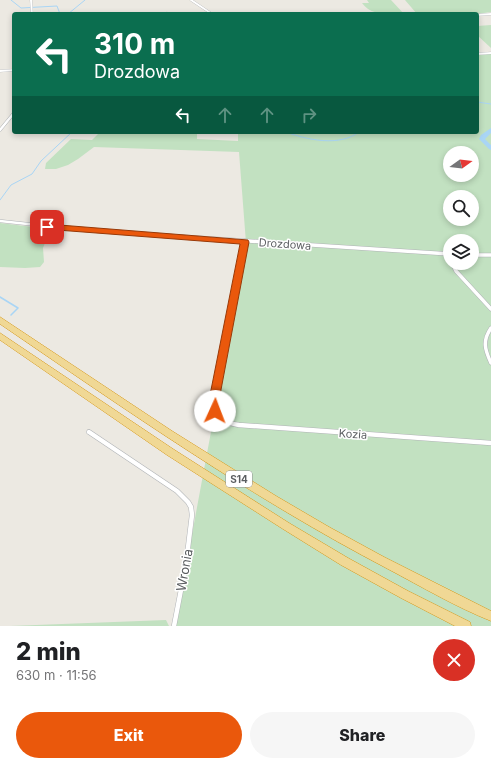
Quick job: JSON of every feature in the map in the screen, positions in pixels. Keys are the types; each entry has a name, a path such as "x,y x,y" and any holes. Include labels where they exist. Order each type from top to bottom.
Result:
{"highway":[{"name":"S14","path":"0,320 174,438 274,500 363,550 491,616"},
{"name":"S14","path":"0,336 162,448 264,514 352,565 466,626"}],"street":[{"path":"31,0 32,12"},
{"path":"191,0 209,12"},
{"path":"479,15 491,14"},
{"path":"479,54 491,53"},
{"path":"0,71 12,70"},
{"path":"0,130 12,115"},
{"name":"Drozdowa","path":"0,221 81,230 245,242 443,254"},
{"name":"Kozia","path":"245,242 215,395 214,405 222,422 230,425 491,443"},
{"path":"479,255 491,255"},
{"path":"456,270 491,309"},
{"path":"491,328 484,339 491,363"},
{"name":"Wronia","path":"89,432 174,489 186,498 191,508 192,514 190,534 174,626"}],"green space":[{"path":"367,0 391,0 402,12 375,12 370,10 362,3 369,3"},
{"path":"405,0 491,0 491,12 479,14 479,12 415,12"},
{"path":"491,25 491,48 479,37 479,26"},
{"path":"491,53 491,626 175,626 246,243 239,152 94,147 68,165 56,169 45,169 46,163 71,139 92,140 98,134 197,134 197,139 238,141 238,134 479,134 479,55"},
{"path":"0,223 50,229 43,248 44,262 40,267 0,267"},
{"path":"166,620 169,626 10,626"}],"waterway":[{"path":"11,0 21,8 57,6 59,12"},
{"path":"70,12 85,0"},
{"path":"479,102 491,104"},
{"path":"491,130 483,136 482,139 491,148"},
{"path":"0,200 11,185 32,174 41,161 70,134"},
{"path":"293,134 323,141 343,139 356,134"},
{"path":"0,297 18,308 11,315"}],"route":[{"path":"47,227 245,242 215,395 215,411"}]}
